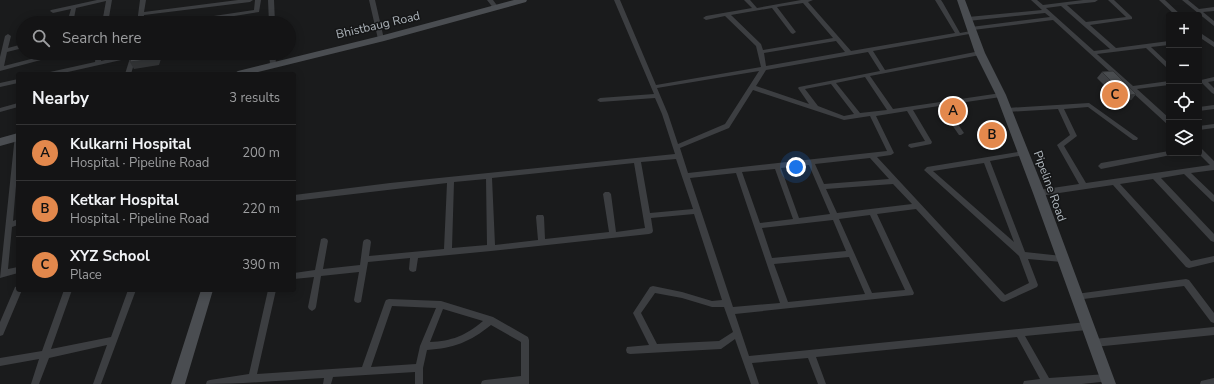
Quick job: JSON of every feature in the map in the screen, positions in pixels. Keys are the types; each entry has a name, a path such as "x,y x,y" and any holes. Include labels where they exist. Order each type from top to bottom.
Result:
{"main road":[{"name":"Bhistbaug Road","path":"296,59 381,39 523,0"},
{"name":"Pipeline Road","path":"961,0 980,53 1001,95 1024,153 1108,381"},
{"name":"Bhistbaug Road","path":"245,72 290,60"},
{"path":"271,72 273,64"},
{"path":"0,142 16,138"},
{"path":"178,384 206,292"}],"street":[{"path":"52,11 105,0"},
{"path":"106,16 109,0"},
{"path":"143,0 141,14 250,0"},
{"path":"225,16 257,11 258,0"},
{"path":"271,0 272,16"},
{"path":"372,0 381,39"},
{"path":"490,0 496,8"},
{"path":"617,0 665,114 755,384"},
{"path":"747,0 755,10"},
{"path":"938,0 943,6 953,28 959,35"},
{"path":"1034,0 1167,120"},
{"path":"654,87 959,35 970,27 1044,9 1066,2 1095,0"},
{"path":"1086,24 1130,18 1111,0"},
{"path":"1162,0 1175,12"},
{"path":"1185,0 1214,24"},
{"path":"706,18 755,10 793,1 807,1 849,53"},
{"path":"1066,2 1086,24 1115,50"},
{"path":"72,16 74,6"},
{"path":"773,6 793,32"},
{"path":"187,8 187,16"},
{"path":"1198,11 1214,10"},
{"path":"676,147 727,126 764,68 759,45 726,14"},
{"path":"970,27 1054,18"},
{"path":"0,69 8,36"},
{"path":"1202,39 1214,37"},
{"path":"760,52 837,39"},
{"path":"1202,39 1214,46"},
{"path":"1092,52 1166,43"},
{"path":"1147,46 1166,64"},
{"path":"5,51 16,48"},
{"path":"870,50 884,72"},
{"path":"816,108 801,88 980,53"},
{"path":"0,69 34,60"},
{"path":"59,72 110,60"},
{"path":"129,72 132,60"},
{"path":"273,60 273,64"},
{"path":"866,75 891,111"},
{"path":"1202,79 1214,78"},
{"path":"1214,78 1203,81 1214,92"},
{"path":"0,86 16,82"},
{"path":"832,82 859,116"},
{"path":"1132,88 1166,84"},
{"path":"752,87 844,118 1001,95"},
{"path":"600,100 658,96"},
{"path":"941,104 961,133"},
{"path":"1007,110 1089,105 1135,138"},
{"path":"0,110 16,106"},
{"path":"1060,107 1074,136 1060,144 1084,186"},
{"path":"1202,109 1214,107"},
{"path":"909,109 929,142 911,146"},
{"path":"1160,114 1166,113"},
{"path":"686,176 891,153 872,114"},
{"path":"1202,128 1214,126"},
{"path":"1024,153 927,170 1022,254 1062,259"},
{"path":"1101,166 1166,153"},
{"path":"1202,153 1214,166"},
{"path":"871,155 1004,299 1034,284 986,160"},
{"path":"296,198 679,156"},
{"path":"16,157 2,275 16,271"},
{"path":"365,259 490,248 649,231 637,160"},
{"path":"811,162 870,297"},
{"path":"777,166 797,221"},
{"path":"1039,193 1214,166"},
{"path":"738,170 785,306"},
{"path":"1185,171 1214,199"},
{"path":"489,176 490,248"},
{"path":"1155,176 1214,239"},
{"path":"448,252 451,180"},
{"path":"822,187 895,181"},
{"path":"1115,182 1189,265 1214,259"},
{"path":"607,194 613,235"},
{"path":"758,226 918,206"},
{"path":"646,216 697,211"},
{"path":"655,348 637,313 653,290 682,295 712,304 729,307 785,306 910,293 872,212"},
{"path":"540,217 542,242"},
{"path":"9,225 16,223"},
{"path":"312,307 324,241"},
{"path":"358,300 367,242"},
{"path":"413,269 414,254"},
{"path":"770,261 851,254"},
{"path":"296,276 363,268"},
{"path":"1076,297 1186,282 1214,319"},
{"path":"0,332 17,292"},
{"path":"35,384 47,354 67,292"},
{"path":"97,384 112,340 131,292"},
{"path":"252,378 272,292"},
{"path":"365,371 389,302 441,305 490,320 525,340 525,382 485,384"},
{"path":"419,384 419,368 424,346 441,305"},
{"path":"424,346 455,344 476,332 490,320"},
{"path":"746,360 1087,326"},
{"path":"1094,343 1214,331"},
{"path":"1019,332 1046,382"},
{"path":"630,350 721,345 737,333"},
{"path":"0,362 47,354 112,340"},
{"path":"810,353 822,384"},
{"path":"210,384 252,378 419,368"},
{"path":"327,384 330,374"},
{"path":"1027,384 1046,382 1108,381"},
{"path":"1204,384 1214,382"}],"building":[{"path":"131,60 146,60 130,62"},
{"path":"1113,71 1136,94 1119,97 1105,83 1111,81 1102,72"},
{"path":"958,104 963,110 956,111 952,105"}],"place":[{"name":"XYZ School","path":"1115,95"},
{"name":"Kulkarni Hospital","path":"953,111"},
{"name":"Ketkar Hospital","path":"992,135"}]}
